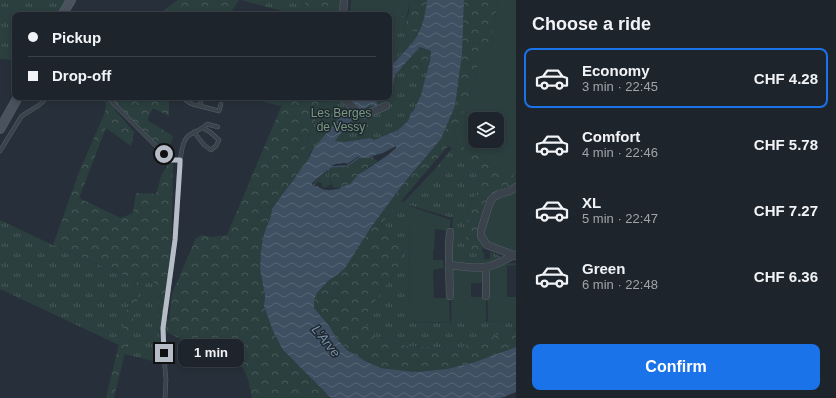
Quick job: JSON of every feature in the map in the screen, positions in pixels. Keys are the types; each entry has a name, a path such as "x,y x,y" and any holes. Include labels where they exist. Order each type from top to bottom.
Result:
{"street":[{"path":"64,12 71,0"},
{"path":"344,0 344,12"},
{"path":"0,118 12,97"},
{"path":"0,129 16,100"},
{"path":"344,100 363,115 386,106"},
{"path":"515,255 487,245 481,236 481,231 487,211 494,197 516,187"},
{"path":"450,232 450,296"},
{"path":"449,265 486,267 503,262 515,255"},
{"path":"486,267 486,296"}],"lane":[{"path":"0,151 21,117 46,100"},
{"path":"111,100 167,157 171,160 180,160"},
{"path":"185,100 192,104 219,111 222,104"},
{"path":"200,106 201,100"},
{"path":"165,398 166,380 163,328 175,240 180,160 183,144 188,135 203,128 207,124 218,127"},
{"path":"194,132 204,145 211,150 216,146 219,140 203,128"}],"green space":[{"path":"0,0 67,0 60,12 12,12 12,60 0,59"},
{"path":"178,0 239,0 231,12 161,12"},
{"path":"241,0 306,0 299,12 286,12"},
{"path":"306,0 341,0 340,12 299,12"},
{"path":"351,0 410,0 407,16 392,17 392,12 350,12"},
{"path":"410,0 427,0 426,11 419,31 403,31 409,12"},
{"path":"464,0 498,0 492,36 494,42 479,62 469,98 468,148 482,148 516,166 516,183 493,194 483,209 479,226 483,243 482,252 479,254 471,249 466,238 468,214 477,192 480,166 448,146 383,222 402,243 403,262 363,318 374,337 407,346 458,348 516,329 516,347 472,363 447,369 415,372 381,368 367,362 347,350 314,308 314,300 317,293 328,281 338,274 403,184 441,139 455,106 462,54"},
{"path":"498,0 516,0 516,175 505,176 483,159 451,140 469,98 479,62 494,42 492,36"},
{"name":"Les Berges de Vessy","path":"407,16 403,31 419,31 415,39 394,62 402,68 428,67 426,80 421,95 408,121 398,130 374,140 370,138 339,142 323,138 310,153 305,149 322,100 392,100 392,17"},
{"path":"420,47 431,51 430,60 428,67 425,67 415,78 402,68"},
{"path":"105,100 169,100 169,116 153,108 147,120 173,136 167,156 119,107 114,109 134,132 131,146 106,128 79,198 121,218 133,213 136,193 156,194 162,174 169,163 173,164 171,257 163,320 169,319 172,294 196,238 202,235 212,237 227,235 284,100 322,100 305,148 310,153 308,160 272,209 263,238 260,269 265,296 264,306 273,331 283,350 330,397 334,398 252,398 248,379 243,368 159,329 157,284 143,278 114,398 106,398 127,311 137,281 53,245 78,175 105,112"},
{"path":"256,100 284,100 281,106"},
{"path":"452,148 480,166 477,192 468,214 479,254 482,252 484,253 484,259 490,259 491,252 504,258 485,266 456,264 450,257 453,218 409,205 410,321 412,323 516,321 516,329 458,348 407,346 374,337 362,318 403,262 402,243 382,223 401,201 404,202 437,167"},
{"path":"372,156 375,160 377,160 377,162 367,168 347,185 338,188 333,187 329,175 330,168 347,167 356,160 361,158 369,158"},
{"path":"327,170 329,171 330,181 332,184 324,188 321,182 317,182 315,186 312,185 312,184"},
{"path":"516,191 516,253 489,243 485,239 484,228 494,199"},
{"path":"409,206 451,220 449,231 435,229 433,251 433,260 443,260 444,268 433,270 434,298 445,298 449,301 450,322 411,323 410,321"},
{"path":"0,220 57,247 137,281 127,311 119,345 0,289"},
{"path":"516,263 516,265 507,266 507,297 516,297 516,321 488,321 487,277 493,276 487,276 487,269 502,264"},
{"path":"456,267 483,269 485,281 481,283 471,283 471,297 484,297 486,300 486,322 451,322 452,270"},
{"path":"142,277 157,284 161,363 124,354"}],"water":[{"name":"L'Arve","path":"427,0 464,0 462,54 455,106 441,139 403,184 372,226 345,268 328,281 317,293 314,300 314,308 347,350 367,362 381,368 415,372 447,369 472,363 516,347 516,392 501,398 334,398 330,397 283,350 273,331 264,306 265,296 260,269 263,238 272,209 308,160 313,149 349,107 352,100 376,100 377,104 379,105 378,107 368,106 361,111 335,141 344,142 370,138 374,140 398,130 408,121 421,95 431,51 420,47 395,75 392,87 392,64 415,39 425,15","holes":["396,146 396,148 358,175 350,184 339,189 325,190 312,185 312,183 327,170 329,171 333,165 341,163 347,164 359,156 361,158 369,158"]}],"waterway":[{"path":"331,167 347,166 360,157"}],"route":[{"path":"164,154 171,160 180,160 175,240 163,328 164,353"}]}
